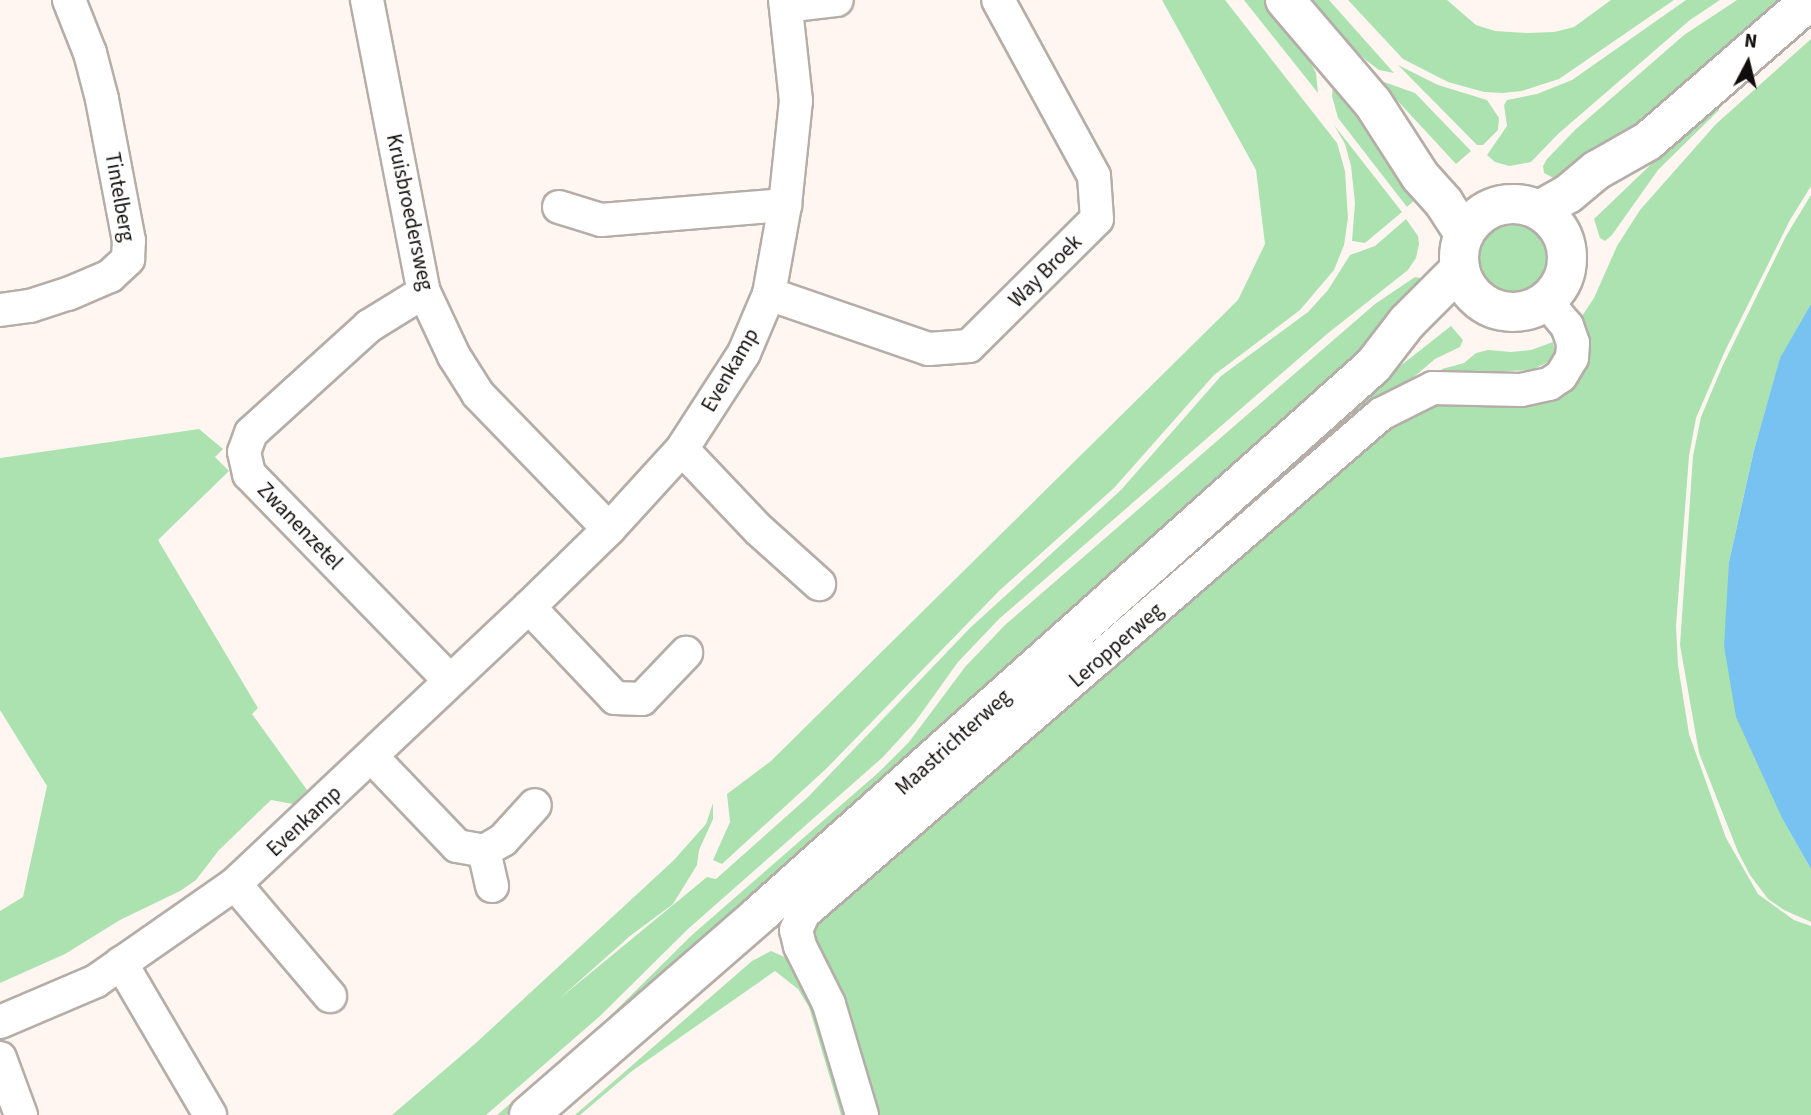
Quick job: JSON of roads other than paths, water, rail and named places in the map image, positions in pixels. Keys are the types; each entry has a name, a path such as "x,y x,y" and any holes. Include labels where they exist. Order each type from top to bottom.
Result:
{"main road":[{"path":"1285,0 1373,103 1420,176 1444,203 1462,251 1471,292 1487,306 1509,312 1522,312 1546,301 1565,275 1567,247 1574,227 1584,213 1611,188 1648,141 1810,0"},
{"path":"1373,103 1439,158 1465,186 1497,206"},
{"path":"1539,210 1568,194 1597,170 1648,141"},
{"path":"1462,251 1476,219 1497,206 1522,204 1539,210 1557,225 1567,247"},
{"name":"Maastrichterweg","path":"1373,366 1462,251"},
{"name":"Maastrichterweg","path":"529,1115 771,905 1373,366 1448,319 1487,306"}],"street":[{"name":"Tintelberg","path":"0,310 30,306 110,276 124,265 130,251 96,75 69,0"},
{"name":"Kruisbroedersweg","path":"367,0 424,292 454,356 478,394 609,529"},
{"path":"785,3 837,0"},
{"name":"Way Broek","path":"769,294 929,349 969,346 1097,219 1094,176 999,0"},
{"name":"Evenkamp","path":"0,1022 96,981 235,884 529,607 609,529 682,449 744,353 769,294 785,205 796,101 785,3"},
{"path":"559,206 601,220 785,205"},
{"name":"Zwanenzetel","path":"424,292 369,326 251,433 243,452 249,474 449,680"},
{"name":"Leropperweg","path":"862,1115 829,1004 800,946 796,930 804,913 1381,414 1433,388 1521,390 1549,384 1562,376 1572,358 1573,343 1567,326 1546,301"},
{"path":"682,449 759,530 819,584"},
{"path":"529,607 615,698 642,699 686,653"},
{"path":"372,757 457,846 484,851 503,840 536,805"},
{"path":"484,851 492,886"},
{"path":"235,884 330,996"},
{"path":"121,963 210,1115"},
{"path":"0,1058 21,1115"}],"water":[{"path":"1811,304 1811,869 1783,820 1736,717 1724,646 1729,562 1754,450 1780,358"}]}
